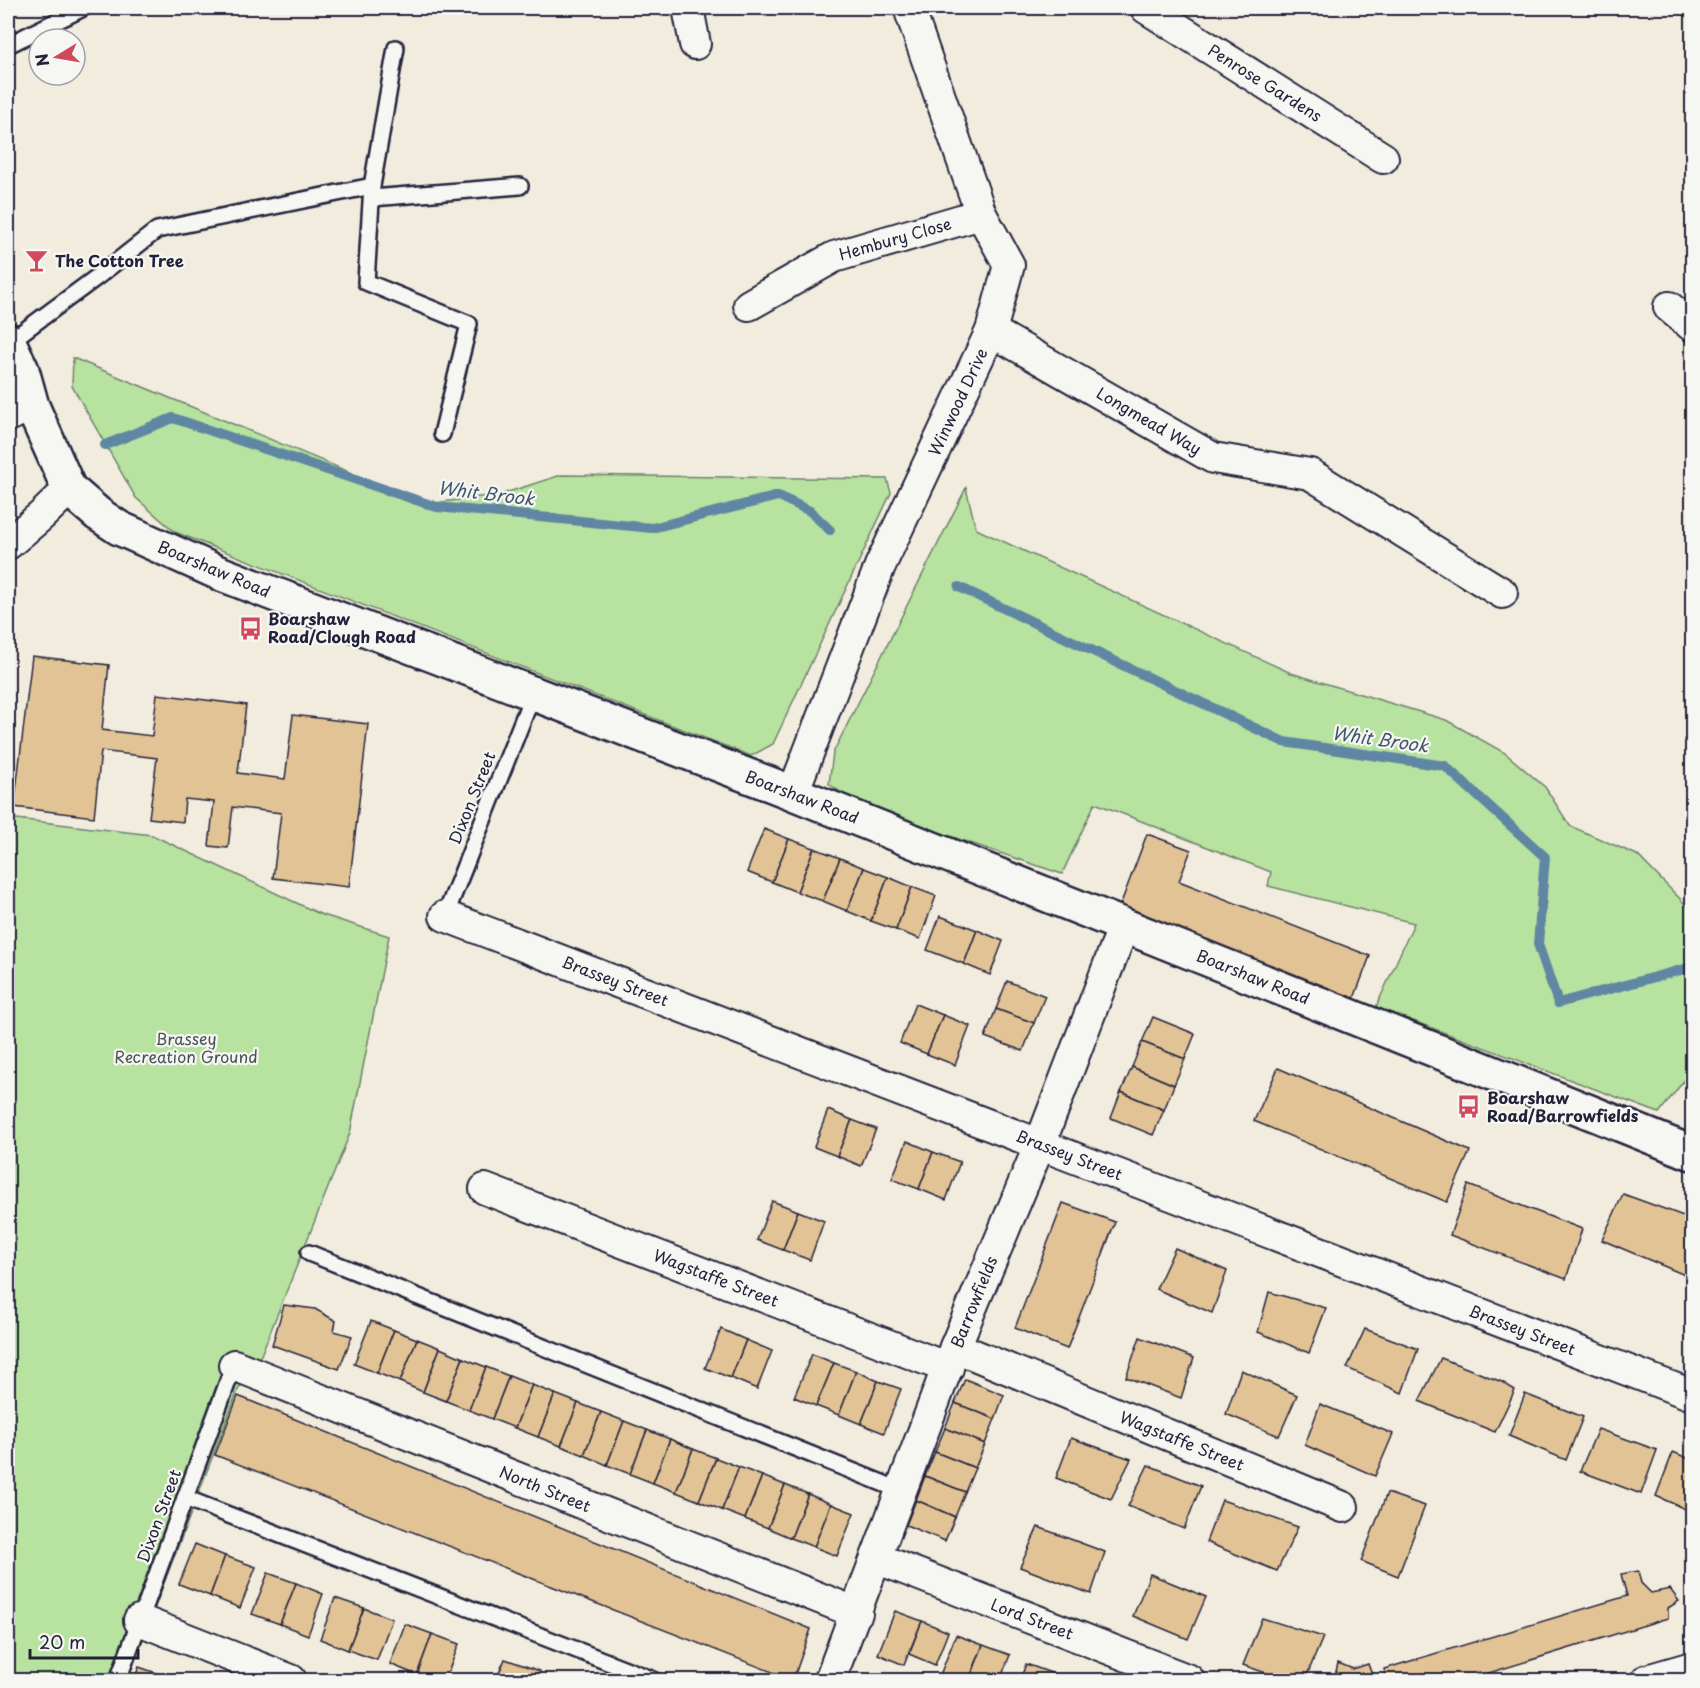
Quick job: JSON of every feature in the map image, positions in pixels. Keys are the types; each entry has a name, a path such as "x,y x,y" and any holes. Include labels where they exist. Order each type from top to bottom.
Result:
{"street":[{"path":"688,8 695,44"},
{"name":"Winwood Drive","path":"793,793 880,566 991,331 1009,265 981,214 909,8"},
{"name":"Penrose Gardens","path":"1146,8 1383,158"},
{"name":"Hembury Close","path":"749,305 834,257 981,214"},
{"path":"1669,307 1692,326"},
{"name":"Longmead Way","path":"991,331 1213,458 1310,474 1502,593"},
{"name":"Boarshaw Road","path":"8,341 22,370 20,411 69,489 98,514 119,528 219,573 793,793 1692,1153"},
{"path":"8,544 69,489"},
{"name":"Brassey Street","path":"445,916 1692,1395"},
{"name":"Barrowfields","path":"830,1680 952,1358 1040,1144 1124,925"},
{"name":"Wagstaffe Street","path":"485,1189 952,1358 1343,1507"},
{"name":"North Street","path":"234,1365 856,1612"},
{"name":"Lord Street","path":"876,1558 1189,1680"},
{"path":"139,1620 291,1680"},
{"path":"1647,1680 1692,1667"}],"lane":[{"path":"8,45 83,8"},
{"path":"396,48 372,192 366,282 469,324 442,434"},
{"path":"8,341 98,277 157,230 372,192 520,186"},
{"name":"Dixon Street","path":"445,916 533,694"},
{"path":"309,1253 902,1491"},
{"name":"Dixon Street","path":"118,1680 234,1365"},
{"path":"184,1498 654,1680"}],"green space":[{"path":"73,358 427,504 502,494 561,475 887,479 891,493 773,744 751,756 175,532 136,498 72,386"},
{"path":"966,488 976,529 1291,673 1446,720 1505,753 1545,787 1570,826 1637,855 1692,911 1692,1070 1659,1113 1376,1007 1414,923 1268,886 1271,872 1095,803 1062,874 859,805 829,784 833,753"},
{"name":"Brassey Recreation Ground","path":"8,818 152,835 320,914 389,936 350,1133 261,1355 238,1390 127,1680 8,1680"}],"building":[{"path":"32,656 109,665 102,730 152,736 157,694 246,705 238,773 285,779 293,715 368,724 349,887 273,878 281,813 233,807 228,848 209,846 214,802 185,799 183,822 149,818 157,758 101,751 94,817 14,807"},
{"path":"764,829 789,839 772,882 747,872"},
{"path":"1147,834 1191,850 1179,881 1370,956 1353,1001 1118,911"},
{"path":"789,839 814,848 797,892 772,882"},
{"path":"814,848 840,858 823,901 797,892"},
{"path":"840,858 864,868 847,911 823,901"},
{"path":"864,868 888,877 871,921 847,911"},
{"path":"888,877 912,887 896,930 871,921"},
{"path":"912,887 936,896 920,939 896,930"},
{"path":"940,916 977,930 964,964 927,950"},
{"path":"977,930 1003,941 990,975 964,964"},
{"path":"1007,981 1045,996 1034,1023 996,1009"},
{"path":"915,1004 943,1015 927,1054 900,1043"},
{"path":"996,1009 1034,1023 1023,1051 985,1037"},
{"path":"943,1015 970,1026 955,1065 927,1054"},
{"path":"1153,1017 1195,1034 1185,1059 1142,1042"},
{"path":"1142,1042 1185,1059 1174,1085 1132,1067"},
{"path":"1132,1067 1174,1085 1164,1110 1121,1092"},
{"path":"1278,1068 1470,1151 1447,1202 1254,1121"},
{"path":"1121,1092 1164,1110 1153,1135 1111,1118"},
{"path":"828,1110 852,1120 837,1156 814,1147"},
{"path":"852,1120 876,1129 861,1166 837,1156"},
{"path":"907,1141 933,1152 919,1189 892,1179"},
{"path":"933,1152 960,1162 946,1200 919,1189"},
{"path":"1468,1185 1582,1229 1566,1279 1450,1235"},
{"path":"1623,1194 1692,1219 1692,1278 1602,1240"},
{"path":"772,1201 798,1211 783,1250 757,1240"},
{"path":"1063,1203 1115,1222 1067,1349 1015,1328"},
{"path":"798,1211 824,1221 810,1260 783,1250"},
{"path":"1175,1248 1227,1271 1212,1313 1156,1289"},
{"path":"1269,1292 1326,1308 1309,1353 1258,1332"},
{"path":"284,1305 315,1309 336,1321 334,1331 352,1336 339,1369 272,1345"},
{"path":"371,1321 394,1330 377,1373 354,1364"},
{"path":"721,1329 746,1340 731,1378 705,1368"},
{"path":"1365,1329 1418,1349 1402,1393 1347,1368"},
{"path":"394,1330 417,1339 400,1382 377,1373"},
{"path":"1140,1337 1194,1358 1181,1398 1126,1377"},
{"path":"417,1339 440,1348 423,1392 400,1382"},
{"path":"746,1340 772,1351 757,1389 731,1378"},
{"path":"440,1348 463,1358 446,1401 423,1392"},
{"path":"812,1354 834,1363 816,1406 794,1397"},
{"path":"463,1358 486,1367 469,1410 446,1401"},
{"path":"1441,1358 1502,1382 1515,1390 1495,1432 1419,1401"},
{"path":"834,1363 856,1371 839,1415 816,1406"},
{"path":"486,1367 509,1376 492,1419 469,1410"},
{"path":"1241,1370 1297,1395 1279,1436 1226,1414"},
{"path":"856,1371 878,1381 861,1424 839,1415"},
{"path":"509,1376 532,1385 515,1428 492,1419"},
{"path":"965,1379 1004,1395 995,1419 955,1403"},
{"path":"878,1381 901,1389 884,1433 861,1424"},
{"path":"532,1385 555,1394 538,1437 515,1428"},
{"path":"555,1394 578,1403 561,1446 538,1437"},
{"path":"1525,1394 1583,1417 1566,1460 1509,1436"},
{"path":"238,1396 811,1629 793,1680 215,1455"},
{"path":"578,1403 601,1412 584,1455 561,1446"},
{"path":"955,1403 995,1419 985,1444 945,1428"},
{"path":"1320,1404 1393,1434 1375,1476 1305,1445"},
{"path":"601,1412 624,1421 607,1465 584,1455"},
{"path":"624,1421 647,1430 630,1474 607,1465"},
{"path":"945,1428 985,1444 975,1468 935,1452"},
{"path":"1598,1429 1657,1450 1641,1494 1580,1471"},
{"path":"647,1430 670,1439 653,1483 630,1474"},
{"path":"1071,1438 1131,1459 1111,1499 1056,1478"},
{"path":"670,1439 693,1449 676,1492 653,1483"},
{"path":"693,1449 716,1458 699,1501 676,1492"},
{"path":"935,1452 975,1468 965,1492 925,1476"},
{"path":"1673,1452 1692,1460 1692,1512 1656,1496"},
{"path":"716,1458 739,1467 722,1510 699,1501"},
{"path":"1148,1465 1201,1486 1184,1529 1128,1506"},
{"path":"739,1467 762,1476 745,1519 722,1510"},
{"path":"762,1476 785,1485 768,1528 745,1519"},
{"path":"925,1476 965,1492 955,1517 916,1500"},
{"path":"785,1485 808,1494 791,1538 768,1528"},
{"path":"1387,1493 1425,1506 1398,1576 1361,1561"},
{"path":"808,1494 831,1504 814,1547 791,1538"},
{"path":"916,1500 955,1517 945,1541 906,1525"},
{"path":"1222,1500 1298,1527 1277,1571 1206,1542"},
{"path":"831,1504 854,1513 837,1556 814,1547"},
{"path":"1038,1527 1105,1552 1091,1594 1020,1567"},
{"path":"195,1544 225,1556 210,1596 179,1584"},
{"path":"225,1556 256,1567 240,1608 210,1596"},
{"path":"1638,1571 1641,1583 1651,1593 1670,1589 1679,1601 1668,1608 1668,1618 1466,1680 1387,1680 1384,1669 1627,1596 1621,1574"},
{"path":"268,1573 296,1583 280,1624 252,1614"},
{"path":"1150,1574 1206,1597 1188,1639 1133,1616"},
{"path":"296,1583 323,1594 308,1635 280,1624"},
{"path":"335,1598 364,1608 348,1650 320,1639"},
{"path":"364,1608 392,1619 377,1660 348,1650"},
{"path":"895,1611 922,1621 904,1665 878,1654"},
{"path":"1262,1618 1323,1637 1305,1680 1286,1680 1243,1665"},
{"path":"922,1621 948,1632 935,1665 909,1654"},
{"path":"405,1624 432,1634 417,1675 390,1664"},
{"path":"432,1634 459,1644 445,1680 433,1680 417,1675"},
{"path":"956,1635 983,1645 969,1680 938,1680"},
{"path":"983,1645 1010,1655 1000,1680 970,1679"},
{"path":"505,1659 540,1671 538,1680 496,1680"},
{"path":"1338,1663 1353,1669 1368,1664 1374,1680 1334,1680"},
{"path":"1026,1664 1071,1680 1020,1680"},
{"path":"139,1667 177,1680 134,1680"}],"waterway":[{"name":"Whit Brook","path":"105,445 173,418 437,507 652,528 778,496 810,511 830,530"},
{"name":"Whit Brook","path":"959,587 1284,742 1445,766 1545,857 1538,944 1558,1003 1692,967"}],"place":[{"name":"The Cotton Tree","path":"37,261"},
{"name":"Boarshaw Road/Clough Road","path":"250,628"},
{"name":"Boarshaw Road/Barrowfields","path":"1469,1107"}]}
